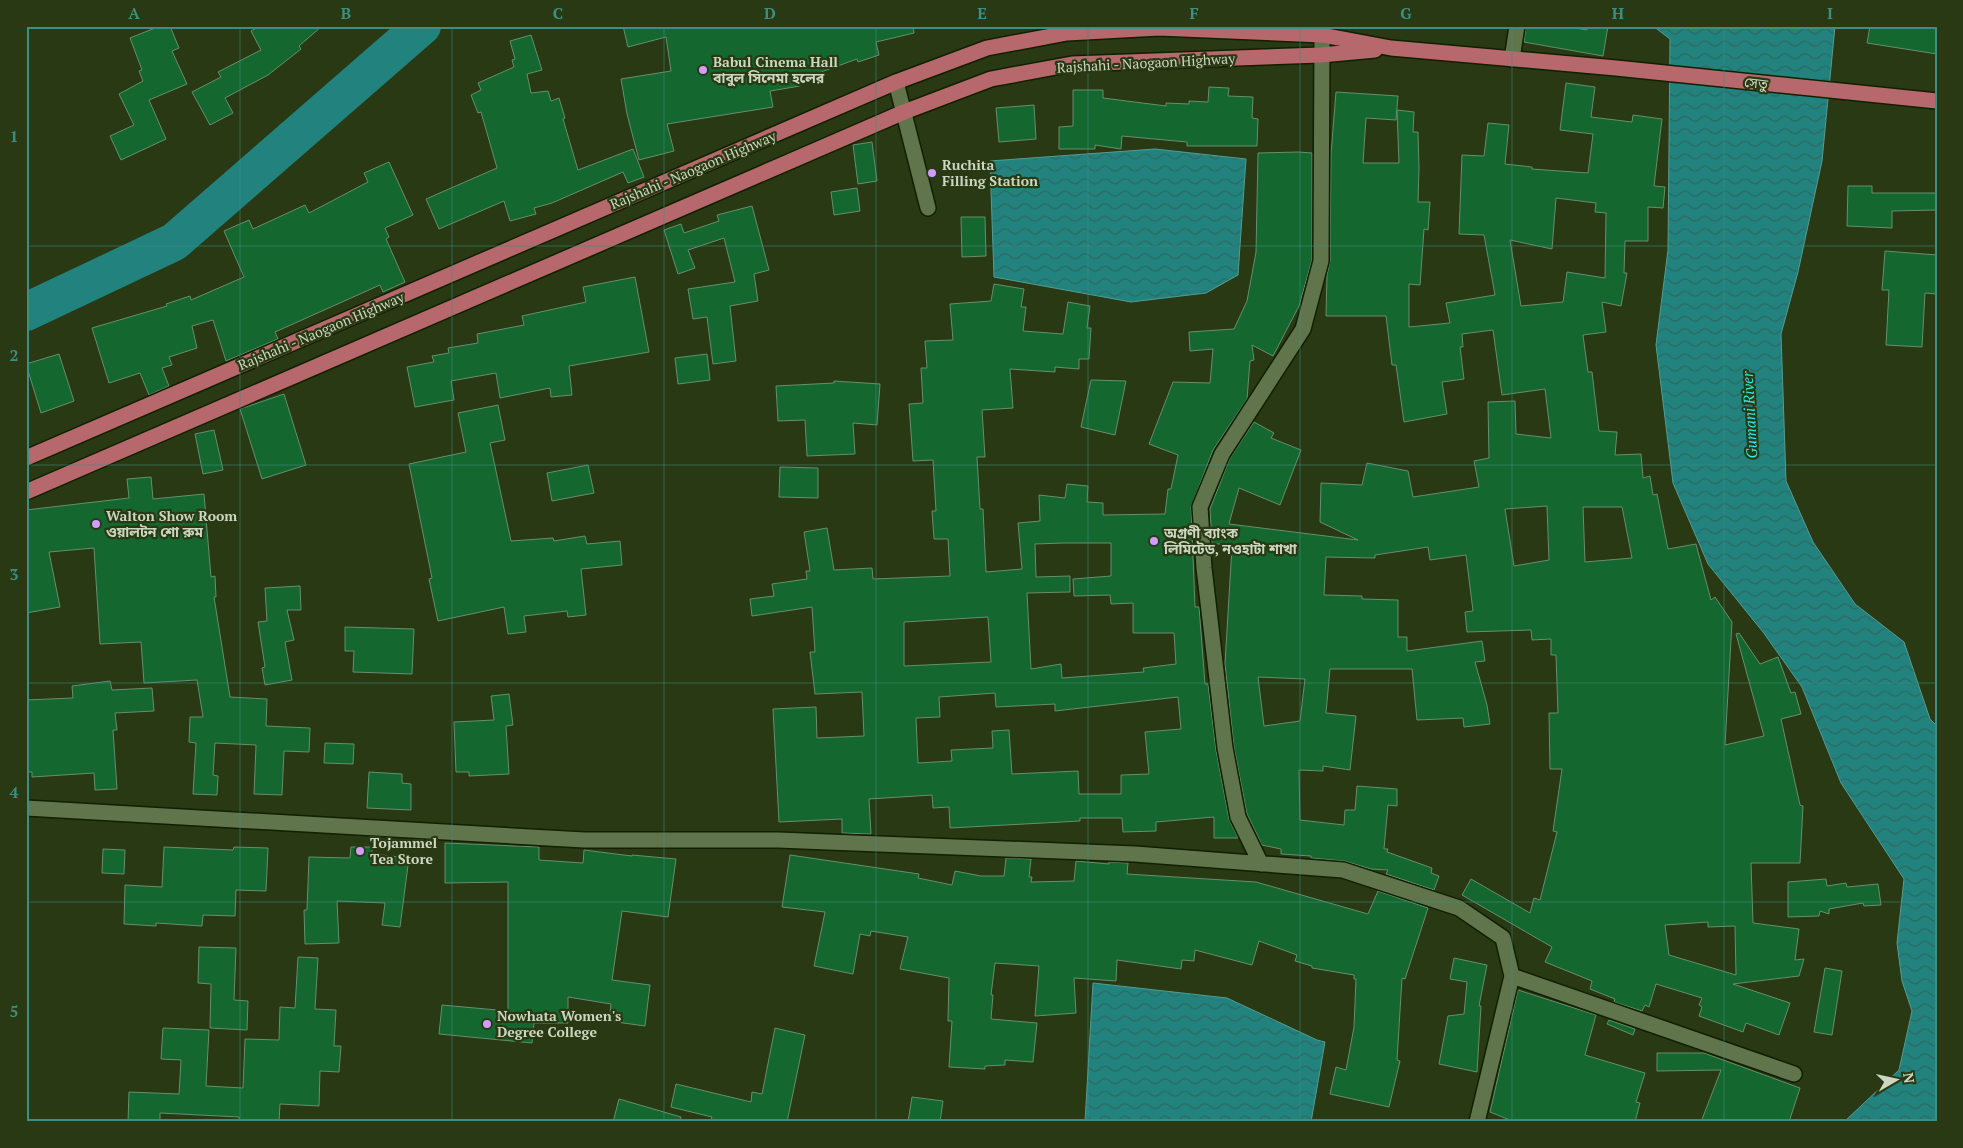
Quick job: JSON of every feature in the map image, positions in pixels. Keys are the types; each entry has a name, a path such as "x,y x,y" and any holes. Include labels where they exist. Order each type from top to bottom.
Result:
{"main road":[{"name":"Rajshahi - Naogaon Highway","path":"26,458 896,82 987,48 1067,33 1159,28 1322,34 1391,48 1616,68"},
{"name":"Rajshahi - Naogaon Highway","path":"26,492 904,112 991,79 1072,64 1321,55 1391,48"},
{"name":"সেতু","path":"1616,68 1937,101"}],"street":[{"path":"1512,59 1517,26"},
{"path":"1262,864 1238,817 1225,748 1204,568 1200,507 1222,454 1302,329 1321,261 1322,34"},
{"path":"896,82 928,208"},
{"path":"26,808 584,840 778,840 1135,854 1343,870 1459,908 1502,938 1512,976 1477,1122"},
{"path":"1512,976 1794,1074"}],"water":[{"name":"Gumani River","path":"1653,26 1835,26 1822,161 1798,272 1781,334 1786,481 1813,542 1855,604 1904,642 1930,719 1937,726 1937,1122 1844,1122 1899,1070 1912,1011 1902,981 1897,943 1904,879 1841,783 1802,687 1763,632 1708,564 1673,483 1656,345 1668,250 1670,39"},
{"path":"1155,149 1246,159 1238,275 1206,293 1131,302 994,277 990,161"},
{"path":"1093,983 1227,998 1325,1042 1311,1122 1085,1122"}],"building":[{"path":"160,26 170,26 179,48 172,51 187,84 149,100 166,139 121,160 110,136 134,125 119,94 143,81 139,71 142,70 130,38"},
{"path":"260,26 322,26 299,46 301,49 268,75 225,98 233,113 210,125 192,92 221,77 218,72 261,50 251,31"},
{"path":"623,26 913,26 914,33 876,42 879,55 858,62 857,59 799,80 800,86 770,91 773,107 667,124 674,151 639,160 627,114 621,79 671,71 666,37 628,47"},
{"path":"1526,26 1563,26 1587,30 1587,26 1608,26 1603,56 1524,42"},
{"path":"1870,26 1937,26 1937,54 1867,43"},
{"path":"531,35 542,70 527,74 531,93 548,91 551,101 559,98 578,170 633,149 644,177 628,183 623,172 552,203 534,208 536,214 510,221 504,201 439,229 426,199 497,168 481,112 478,113 471,95 481,90 478,83 514,67 512,60 515,59 510,41"},
{"path":"1566,83 1595,87 1591,117 1632,122 1633,115 1662,119 1654,186 1665,187 1663,208 1648,207 1648,241 1625,241 1624,273 1627,273 1621,306 1602,302 1606,332 1583,335 1588,372 1592,372 1599,431 1617,432 1615,455 1641,454 1643,478 1650,476 1653,495 1657,494 1668,549 1696,544 1711,600 1715,597 1732,622 1725,745 1764,736 1736,634 1739,633 1760,664 1778,657 1791,693 1795,692 1801,714 1781,719 1800,805 1803,806 1800,863 1751,863 1753,923 1799,929 1795,960 1804,959 1799,976 1733,984 1790,1003 1779,1035 1746,1023 1743,1032 1699,1016 1702,1007 1699,1005 1702,998 1656,984 1649,1007 1645,1005 1642,1011 1614,1002 1615,999 1590,989 1592,981 1545,962 1552,947 1462,895 1471,879 1530,913 1534,898 1540,900 1557,832 1553,831 1562,769 1550,769 1549,713 1558,713 1556,655 1551,655 1551,639 1532,640 1531,630 1467,632 1465,612 1473,611 1466,555 1430,560 1428,547 1375,555 1375,558 1326,557 1324,595 1362,596 1362,599 1398,600 1398,637 1407,637 1407,651 1482,641 1485,661 1475,662 1487,705 1490,724 1464,727 1463,718 1417,720 1412,669 1330,669 1326,713 1356,716 1350,770 1323,766 1323,771 1299,770 1300,820 1344,825 1345,810 1355,810 1357,786 1397,789 1397,806 1388,805 1384,849 1388,849 1387,852 1432,868 1431,873 1439,876 1434,890 1386,874 1388,870 1371,869 1344,861 1311,858 1311,856 1281,854 1281,849 1262,845 1247,814 1234,747 1225,664 1232,546 1212,543 1210,509 1230,458 1254,422 1274,433 1271,438 1301,450 1280,505 1239,488 1229,524 1358,540 1320,522 1321,483 1362,485 1367,463 1408,471 1413,497 1479,487 1474,461 1489,458 1488,402 1515,401 1516,434 1551,438 1545,389 1502,395 1493,330 1462,334 1463,347 1460,347 1464,379 1442,382 1447,414 1404,422 1396,365 1392,365 1386,316 1326,316 1327,275 1330,261 1331,154 1336,92 1398,96 1396,120 1366,118 1363,163 1399,163 1397,110 1414,112 1413,132 1418,132 1418,202 1430,202 1428,230 1424,229 1420,285 1409,284 1409,327 1450,323 1446,303 1495,295 1484,235 1459,234 1462,155 1484,156 1488,123 1509,125 1505,164 1532,167 1532,169 1588,173 1593,134 1560,130","holes":["1556,198 1596,203 1595,212 1606,213 1605,278 1567,272 1563,302 1521,306 1510,240 1552,249","1547,506 1549,560 1514,566 1505,509","1583,507 1622,507 1632,558 1585,562","1258,677 1305,679 1300,721 1264,726","1708,922 1708,927 1735,926 1736,975 1669,955 1665,925"]},
{"path":"1209,87 1229,88 1228,96 1253,97 1252,118 1258,119 1257,146 1187,146 1187,142 1122,136 1121,149 1095,145 1095,149 1059,149 1059,127 1073,126 1073,90 1103,90 1103,98 1166,106 1166,103 1189,104 1189,101 1208,102"},
{"path":"1034,105 1036,139 999,142 996,108"},
{"path":"872,142 877,181 858,184 853,145"},
{"path":"1258,153 1312,153 1312,260 1299,306 1273,356 1252,345 1254,360 1250,361 1247,399 1213,450 1191,507 1195,607 1199,607 1205,684 1208,684 1216,750 1229,819 1238,838 1214,838 1214,817 1156,822 1156,831 1123,832 1122,818 1080,818 1080,821 950,828 949,807 933,808 932,795 869,799 871,834 842,833 842,819 779,822 773,709 816,707 817,738 864,736 862,692 815,694 810,652 815,652 812,607 752,616 750,599 774,596 772,584 807,579 806,571 810,571 804,532 827,528 834,570 872,568 873,579 950,576 948,539 934,539 932,511 936,511 933,460 913,461 909,404 923,403 921,368 927,368 925,341 953,340 950,304 991,301 994,284 1024,289 1021,307 1026,307 1023,331 1063,334 1068,302 1090,306 1087,328 1091,328 1089,359 1079,359 1079,369 1055,367 1055,372 1010,369 1013,408 982,410 985,457 977,457 980,509 983,509 986,572 1022,569 1018,523 1040,521 1039,495 1065,498 1067,484 1088,486 1087,502 1103,503 1103,515 1165,514 1168,489 1171,489 1178,455 1149,444 1173,382 1210,383 1213,349 1190,351 1189,332 1234,329 1247,301 1256,252","holes":["1111,543 1111,576 1073,579 1074,596 1110,595 1111,604 1133,603 1133,633 1174,633 1176,664 1143,668 1144,672 1062,678 1061,664 1031,669 1027,593 1070,592 1070,576 1036,577 1035,544","988,617 991,662 904,666 904,622","995,693 996,707 1055,704 1055,711 1178,697 1181,729 1145,732 1149,774 1121,775 1121,794 1079,794 1078,771 1012,774 1009,730 992,731 993,748 951,750 952,761 918,763 916,718 940,717 939,697"]},
{"path":"389,162 413,215 385,228 389,237 386,239 405,282 383,292 380,285 275,332 278,339 226,361 213,320 192,326 197,348 169,357 172,365 162,368 169,386 149,395 140,373 109,383 92,328 167,306 166,304 190,296 191,300 244,277 224,231 249,220 253,229 305,205 309,213 368,182 364,173"},
{"path":"1848,186 1872,186 1872,193 1937,193 1937,210 1892,211 1892,228 1847,226"},
{"path":"857,188 860,211 834,215 831,192"},
{"path":"752,206 769,270 754,274 758,301 730,306 736,361 713,364 707,317 693,319 688,289 735,282 724,238 688,250 695,268 678,274 664,230 681,224 684,233 719,221 717,215"},
{"path":"961,217 985,217 986,256 962,257"},
{"path":"1885,251 1937,255 1937,294 1925,293 1922,347 1886,345 1889,290 1882,290"},
{"path":"635,277 649,352 569,366 572,395 551,397 550,388 500,398 496,373 451,381 454,400 415,407 407,367 434,362 432,356 449,353 448,348 478,343 477,334 524,325 522,316 586,302 583,287"},
{"path":"59,354 74,401 41,413 26,364"},
{"path":"707,354 710,380 678,384 675,358"},
{"path":"1091,380 1126,381 1115,435 1081,427"},
{"path":"834,381 880,384 877,425 853,423 855,454 807,456 805,420 778,421 776,386 834,383"},
{"path":"284,394 306,465 262,479 240,409"},
{"path":"498,405 505,440 490,443 511,541 553,538 554,541 585,536 587,544 620,541 622,565 581,569 586,615 568,617 567,611 524,616 526,632 508,634 504,607 438,621 429,579 432,578 409,464 466,452 458,413"},
{"path":"214,430 223,470 203,474 195,434"},
{"path":"588,465 594,493 552,501 547,473"},
{"path":"780,467 818,468 818,498 779,497"},
{"path":"151,477 153,499 204,494 211,577 215,576 216,597 214,597 230,697 267,699 266,726 310,728 309,752 284,751 282,795 254,794 256,745 215,743 213,775 218,776 217,795 193,794 196,743 189,742 190,717 203,717 197,680 144,683 141,642 100,644 94,548 49,552 60,607 26,613 26,510 129,498 127,479"},
{"path":"300,586 301,610 287,610 294,640 285,642 292,680 265,685 262,668 265,667 258,622 267,621 265,588"},
{"path":"345,627 414,629 412,674 353,672 354,651 345,651"},
{"path":"110,681 112,690 152,688 154,711 115,713 117,730 113,730 117,789 95,790 94,773 32,777 32,772 26,772 26,700 73,698 72,686"},
{"path":"509,694 513,725 506,726 509,774 469,776 469,772 456,772 454,722 494,720 491,696"},
{"path":"325,743 354,744 353,764 324,763"},
{"path":"369,772 402,774 402,783 411,784 411,810 367,808"},
{"path":"445,843 539,847 539,860 583,863 584,850 676,859 668,917 622,911 612,980 650,985 645,1026 609,1021 611,1004 568,997 568,1023 534,1023 532,1043 439,1034 442,1005 508,1011 508,882 445,883"},
{"path":"164,847 233,850 234,847 268,848 266,891 236,890 235,916 203,915 202,926 156,923 156,926 124,924 125,885 162,887"},
{"path":"351,847 372,847 372,854 409,858 400,927 382,925 385,903 337,901 339,943 305,944 304,910 307,910 309,857 350,858"},
{"path":"103,849 125,850 124,874 102,873"},
{"path":"790,855 919,874 918,878 952,885 955,871 981,876 1004,876 1006,858 1031,859 1029,877 1032,877 1031,882 1074,881 1076,861 1109,864 1109,862 1128,863 1127,874 1256,882 1368,914 1378,891 1428,908 1405,979 1402,978 1397,1060 1400,1061 1389,1107 1330,1094 1336,1067 1346,1070 1354,1027 1356,979 1354,979 1354,975 1312,968 1312,966 1295,961 1297,955 1259,941 1252,965 1195,950 1194,961 1182,960 1181,969 1117,960 1116,981 1074,978 1076,1013 1035,1016 1039,966 995,963 991,995 993,995 991,1019 1037,1023 1033,1062 1005,1060 1005,1065 985,1066 985,1069 949,1067 952,1021 948,1021 949,978 900,969 908,937 871,931 870,936 860,934 853,974 814,966 825,912 782,907"},
{"path":"1826,879 1827,886 1846,883 1847,887 1878,884 1881,905 1864,906 1863,903 1829,909 1829,914 1820,911 1819,916 1788,917 1788,882"},
{"path":"199,947 236,948 234,1000 248,1001 247,1030 210,1028 211,984 198,983"},
{"path":"298,957 318,958 315,1009 336,1010 334,1046 341,1046 339,1072 320,1071 319,1106 280,1104 279,1122 239,1122 239,1117 160,1113 160,1122 128,1122 129,1092 179,1094 181,1060 161,1059 163,1028 209,1030 206,1086 243,1088 245,1039 279,1040 280,1007 295,1008"},
{"path":"1454,958 1487,965 1479,1006 1481,1006 1477,1072 1439,1064 1448,1016 1464,1014 1467,982 1450,979"},
{"path":"1825,968 1842,971 1832,1035 1814,1032"},
{"path":"1518,990 1596,1015 1585,1055 1645,1073 1636,1102 1640,1103 1635,1122 1515,1122 1490,1112"},
{"path":"1609,1020 1635,1029 1633,1035 1607,1024"},
{"path":"775,1028 805,1035 787,1122 710,1122 712,1117 671,1107 676,1084 751,1102 752,1092 762,1094"},
{"path":"1657,1053 1704,1053 1800,1088 1789,1122 1701,1122 1721,1070 1657,1071"},
{"path":"912,1097 943,1101 940,1122 908,1122"},
{"path":"619,1099 681,1117 680,1122 613,1122"}],"waterway":[{"path":"26,312 174,242 422,26"}],"place":[{"name":"Babul Cinema Hall বাবুল সিনেমা হলের","path":"703,70"},
{"name":"Ruchita Filling Station","path":"932,173"},
{"name":"Walton Show Room ওয়ালটন শো রুম","path":"96,524"},
{"name":"অগ্রণী ব্যাংক লিমিটেড, নওহাটা শাখা","path":"1154,541"},
{"name":"Tojammel Tea Store","path":"360,851"},
{"name":"Nowhata Women's Degree College","path":"487,1024"}]}
